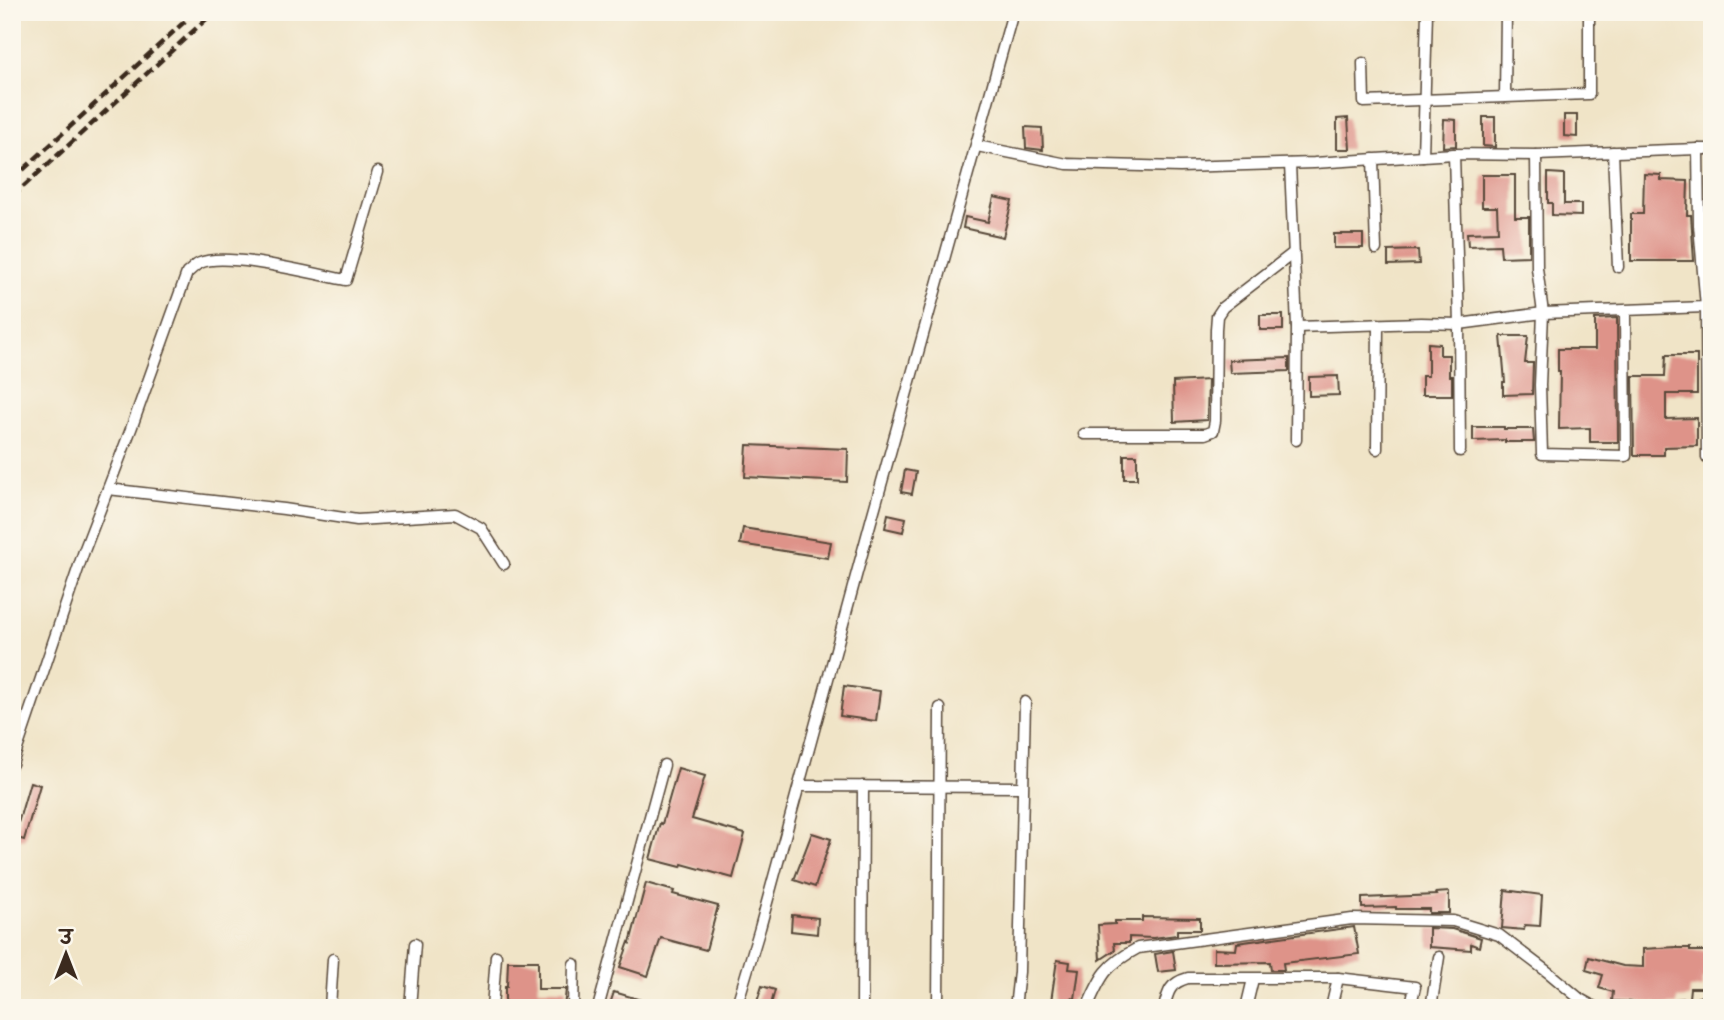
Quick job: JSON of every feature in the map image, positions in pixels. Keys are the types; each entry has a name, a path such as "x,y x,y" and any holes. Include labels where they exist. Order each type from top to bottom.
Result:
{"street":[{"path":"736,1008 1013,12"},
{"path":"1423,156 1427,12"},
{"path":"1505,97 1506,12"},
{"path":"1363,63 1364,102 1589,94 1589,12"},
{"path":"977,146 1068,164 1180,167 1290,164 1454,154 1536,155 1712,149"},
{"path":"1698,149 1699,225 1706,307 1707,458"},
{"path":"1613,152 1618,267"},
{"path":"1454,154 1460,451"},
{"path":"1536,155 1537,268 1543,313 1540,385 1542,454 1626,456 1625,311"},
{"path":"1374,159 1376,249"},
{"path":"1290,164 1297,327 1296,440"},
{"path":"12,764 84,551 187,273 200,262 240,260 346,279 378,172"},
{"path":"1084,434 1205,434 1213,430 1217,316 1223,307 1293,254"},
{"path":"1297,327 1459,324 1543,313 1706,307"},
{"path":"1377,449 1378,324"},
{"path":"108,489 357,520 455,514 481,528 505,564"},
{"path":"1015,1008 1019,972 1025,702"},
{"path":"938,1008 940,708"},
{"path":"598,1008 664,765"},
{"path":"799,786 1022,788"},
{"path":"862,1008 863,786"},
{"path":"1087,1008 1106,970 1138,947 1352,919 1453,921 1499,935 1580,999 1596,1008"},
{"path":"410,1008 415,944"},
{"path":"492,1008 496,956"},
{"path":"1431,1008 1438,957"},
{"path":"330,1008 333,959"},
{"path":"573,1008 574,964"},
{"path":"1164,1008 1172,986 1188,978 1338,978 1434,989"},
{"path":"1331,1008 1338,978"},
{"path":"1246,1008 1253,979"},
{"path":"1410,1008 1415,987"},
{"path":"1684,1008 1712,998"}],"building":[{"path":"1564,115 1577,115 1577,137 1564,136"},
{"path":"1483,117 1495,117 1495,147 1483,146"},
{"path":"1348,118 1350,149 1337,149 1337,119"},
{"path":"1444,119 1456,120 1456,146 1443,147"},
{"path":"1025,127 1042,128 1043,150 1026,148"},
{"path":"1548,173 1564,174 1564,204 1581,204 1581,216 1552,215 1552,203 1548,203"},
{"path":"1644,174 1661,175 1661,180 1688,181 1687,215 1691,215 1694,261 1631,261 1631,214 1643,214"},
{"path":"1482,175 1515,175 1515,217 1529,217 1529,256 1501,257 1500,245 1468,246 1467,233 1498,232 1497,207 1482,207"},
{"path":"994,197 1012,201 1003,237 963,228 965,217 988,222"},
{"path":"1334,234 1363,234 1363,248 1334,248"},
{"path":"1418,250 1419,264 1388,265 1388,251"},
{"path":"1260,315 1283,315 1283,330 1260,330"},
{"path":"1617,318 1618,442 1590,442 1590,428 1559,429 1558,349 1595,349 1595,319"},
{"path":"1501,336 1528,336 1525,363 1533,363 1532,394 1503,395 1505,382"},
{"path":"1428,343 1440,344 1440,355 1449,355 1452,395 1422,395 1422,376 1428,376"},
{"path":"1666,355 1697,355 1697,394 1666,394 1666,419 1697,418 1697,446 1664,447 1664,455 1634,455 1633,376 1665,376"},
{"path":"1289,358 1289,371 1230,373 1229,360"},
{"path":"1338,376 1339,395 1309,396 1309,377"},
{"path":"1208,380 1207,420 1174,422 1173,382"},
{"path":"1473,427 1533,429 1534,442 1473,441"},
{"path":"747,445 848,449 847,482 745,477"},
{"path":"1124,455 1137,455 1137,479 1124,479"},
{"path":"905,470 916,472 912,494 901,492"},
{"path":"888,514 906,518 903,532 885,528"},
{"path":"743,528 831,542 828,558 740,544"},
{"path":"844,686 880,691 876,721 840,716"},
{"path":"678,768 705,776 692,819 745,834 733,878 682,864 681,867 650,859"},
{"path":"30,782 40,785 24,840 14,837"},
{"path":"812,833 831,839 815,887 794,880"},
{"path":"646,883 674,891 673,894 718,906 706,950 661,938 648,976 620,967 630,943"},
{"path":"1505,890 1542,895 1540,926 1525,925 1524,930 1502,928"},
{"path":"1449,892 1449,913 1429,913 1429,909 1396,907 1362,908 1362,898 1437,895 1436,893"},
{"path":"792,915 818,918 817,934 791,931"},
{"path":"1142,917 1200,918 1200,930 1177,930 1177,935 1153,938 1129,937 1129,943 1114,943 1115,950 1100,960 1098,925 1115,924 1115,921 1142,921"},
{"path":"1354,927 1359,954 1283,963 1284,970 1271,970 1270,962 1214,963 1214,949 1236,950 1237,943"},
{"path":"1429,928 1452,929 1481,938 1479,947 1471,944 1471,950 1429,947"},
{"path":"1690,948 1690,951 1712,951 1712,979 1702,979 1702,988 1690,988 1689,998 1677,999 1677,1005 1656,1006 1656,1003 1612,1001 1613,992 1599,988 1603,975 1586,970 1589,957 1623,966 1643,967 1643,949"},
{"path":"1173,951 1176,970 1158,972 1155,954"},
{"path":"1057,960 1070,962 1069,969 1079,970 1071,1008 1050,1008"},
{"path":"508,961 538,961 538,989 566,989 564,1008 505,1008"},
{"path":"762,986 775,990 770,1008 755,1008"},
{"path":"614,992 658,1005 658,1008 623,1008 610,1004"}],"railway":[{"path":"12,180 195,12"},
{"path":"12,197 214,12"}]}
